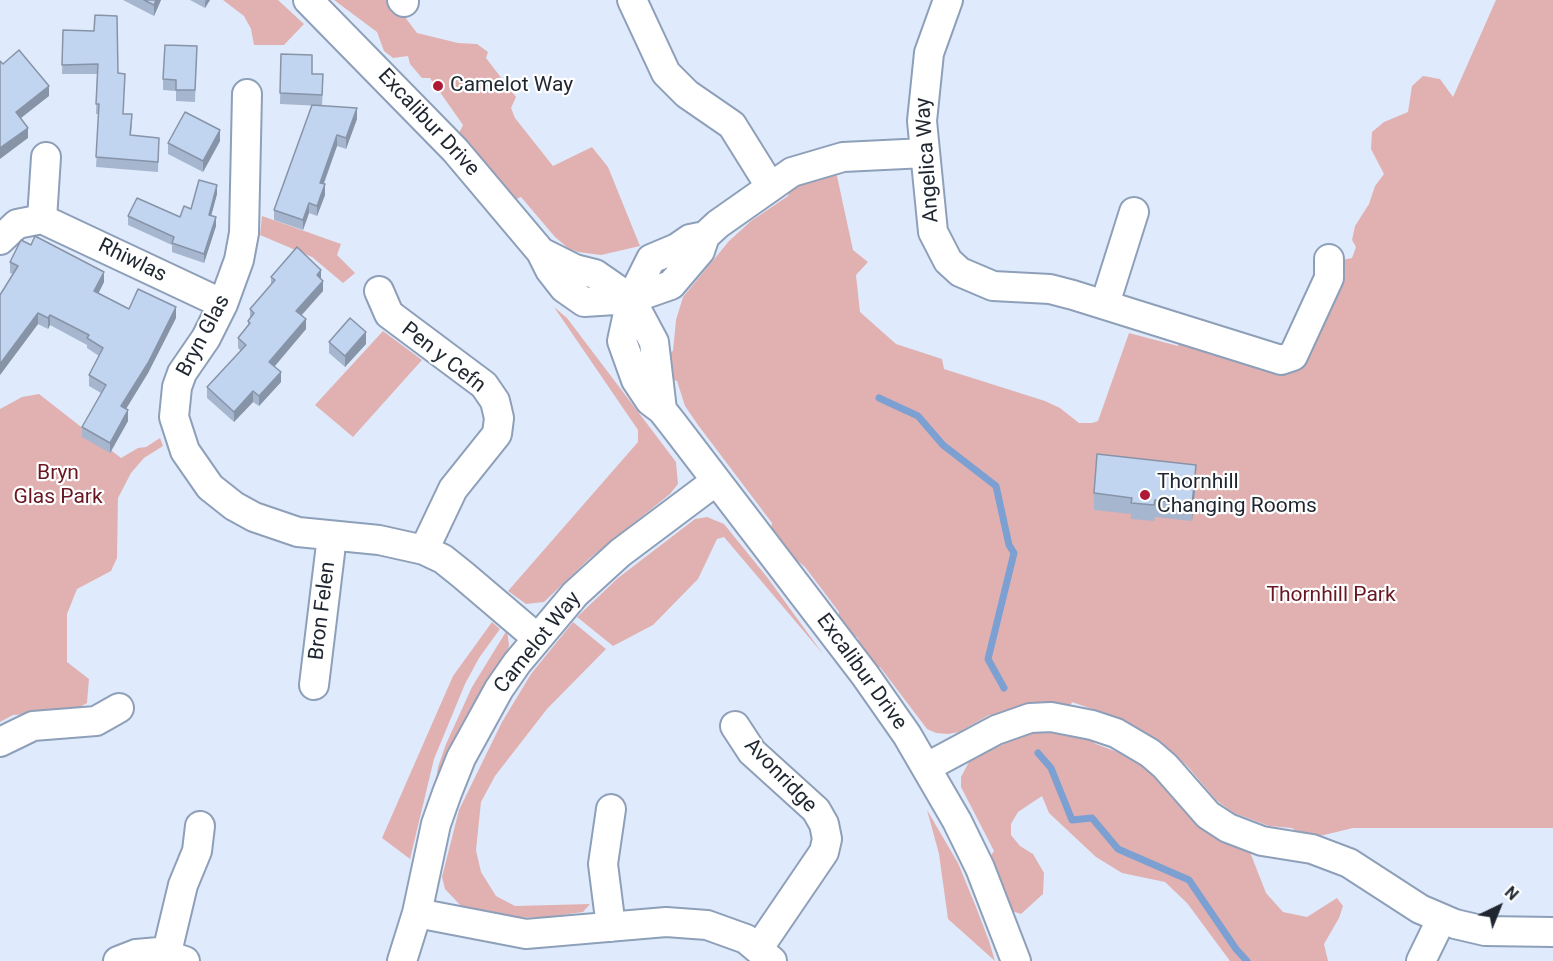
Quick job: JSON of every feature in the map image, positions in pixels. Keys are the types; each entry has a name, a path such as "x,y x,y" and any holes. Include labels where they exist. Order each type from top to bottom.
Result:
{"street":[{"name":"Excalibur Drive","path":"308,0 412,105 541,252 550,270 564,288 584,302 631,299 622,341 636,380 650,401 662,410 865,675 927,767 981,868 1016,961"},
{"path":"632,0 666,73 687,94 732,125 771,186"},
{"name":"Angelica Way","path":"948,0 929,53 922,102 933,232 948,261 960,272 993,286 1050,289 1105,304 1281,360 1288,360 1293,356 1329,278 1329,259"},
{"name":"Bryn Glas","path":"247,94 244,233 239,260 223,304 206,338 182,373 177,387 174,417 185,451 210,487 234,506 276,526 332,536 380,540 424,550 443,559 537,638"},
{"path":"631,299 651,259 677,248 690,239 705,236 792,172 843,157 925,153"},
{"path":"0,240 17,224 42,219 46,157"},
{"path":"1105,304 1134,212"},
{"name":"Rhiwlas","path":"42,219 223,304"},
{"name":"Pen y Cefn","path":"379,291 389,314 484,385 495,401 497,410 497,434 453,489 424,550"},
{"name":"Camelot Way","path":"402,961 417,913 436,824 461,759 499,689 561,608 620,553 716,481"},
{"name":"Bron Felen","path":"314,685 332,536"},
{"path":"0,742 33,726 96,721 119,708"},
{"path":"927,767 996,730 1030,718 1051,717 1092,725 1116,733 1150,753 1182,783 1208,815 1228,828 1262,841 1312,849 1349,863 1441,920 1485,931 1553,932"},
{"name":"Avonridge","path":"417,913 526,934 666,922 707,925 728,931 765,955 824,852 827,839 825,824 816,810 800,792 752,752 735,726"},
{"path":"611,809 603,864 611,927"},
{"path":"118,961 136,954 176,957 183,885 197,852 200,826"},
{"path":"1421,961 1441,920"}],"green space":[{"path":"223,0 278,0 304,24 284,45 254,45 251,29 244,16"},
{"path":"334,0 392,0 417,33 458,43 477,44 488,52 486,58 516,97 511,108 515,118 553,166 592,147 608,167 640,246 601,255 578,252 568,248 555,237 521,197 514,200 485,162 475,160 458,135 463,125 430,78 422,78 410,64 408,56 393,58 384,51 377,32"},
{"name":"Thornhill Park","path":"1496,0 1553,0 1553,828 1353,828 1320,836 1302,836 1292,828 1269,826 1234,813 1216,800 1188,767 1161,742 1115,717 1072,702 1069,709 1043,730 1082,734 1096,744 1128,756 1147,769 1174,800 1248,847 1266,893 1283,912 1307,917 1337,898 1343,906 1324,944 1328,961 1230,961 1187,903 1165,882 1122,873 1096,857 1049,813 1042,796 1018,812 1011,824 1011,835 1020,846 1033,854 1044,873 1043,894 1021,914 1006,909 988,860 994,851 961,787 961,777 970,760 1004,744 1013,730 1004,719 989,715 959,732 936,733 927,729 880,667 876,668 862,651 858,638 838,622 839,612 805,567 789,554 771,529 772,523 685,406 677,381 666,378 668,353 673,351 676,320 683,297 729,241 751,221 788,196 796,176 831,168 837,176 853,250 868,262 856,275 860,312 896,344 942,359 944,369 1045,401 1060,408 1079,423 1098,421 1129,333 1178,346 1181,338 1274,366 1289,374 1297,371 1296,365 1337,261 1352,258 1356,247 1352,240 1355,226 1369,204 1375,186 1384,174 1371,149 1372,132 1384,122 1408,112 1412,86 1423,76 1440,79 1453,97"},
{"path":"262,216 341,244 337,255 355,273 343,283 312,257 260,235"},
{"path":"554,307 567,318 676,462 678,484 670,494 590,558 544,602 526,604 508,591 638,442 638,430"},
{"path":"383,331 422,360 353,437 315,405"},
{"name":"Bryn Glas Park","path":"39,394 121,458 160,438 163,446 144,458 131,473 118,498 117,558 111,571 77,589 67,614 67,662 89,679 87,703 71,712 13,715 0,722 0,409 22,397"},
{"path":"707,517 724,524 767,577 823,654 724,537 717,539 698,579 653,625 613,646 577,617 618,578 695,519"},
{"path":"492,622 500,629 479,658 465,684 434,759 410,859 382,838 453,676"},
{"path":"573,622 606,649 547,709 495,776 481,802 476,850 481,872 496,896 515,906 590,904 583,912 541,918 515,917 461,906 445,889 442,877 459,810 502,722 531,674"},
{"path":"507,630 509,645 507,655 433,799 438,767 446,744 472,687"},
{"path":"927,810 958,863 995,961 948,919 939,854"}],"building":[{"path":"144,0 156,0 154,5"},
{"path":"95,15 117,16 118,73 125,74 123,114 132,114 130,135 159,138 158,162 96,157 99,104 96,104 98,64 62,65 63,30 94,31"},
{"path":"165,45 197,46 195,90 176,90 176,80 163,79"},
{"path":"19,50 49,86 16,112 28,128 0,148 0,61 3,64"},
{"path":"281,54 312,55 312,74 323,74 322,95 280,93"},
{"path":"312,105 357,108 346,138 337,135 320,183 325,184 317,206 309,203 303,220 274,210"},
{"path":"185,112 220,130 203,161 168,143"},
{"path":"199,180 217,185 209,215 216,217 204,254 172,243 174,237 128,216 137,198 180,217 184,206 191,209"},
{"path":"35,236 104,272 94,291 129,309 138,289 176,307 148,363 121,406 128,410 110,443 82,427 106,385 89,375 103,348 87,338 89,335 50,315 48,318 38,313 0,364 0,295 18,266 10,262 21,240 31,245"},
{"path":"297,247 321,270 317,275 323,281 296,311 306,319 269,362 281,372 259,396 253,391 234,412 207,387 246,345 238,338 250,323 248,321 254,313 250,309 275,280 271,277"},
{"path":"350,318 366,332 345,356 329,342"},
{"path":"1097,454 1196,465 1192,505 1155,500 1154,505 1131,503 1132,498 1094,493"}],"waterway":[{"path":"879,398 918,416 943,445 996,486 1009,545 1014,553 988,659 1004,688"},
{"path":"1038,753 1051,768 1072,820 1092,818 1118,849 1189,880 1236,949 1247,961"}],"place":[{"name":"Camelot Way","path":"438,86"},
{"name":"Thornhill Changing Rooms","path":"1145,495"}]}
